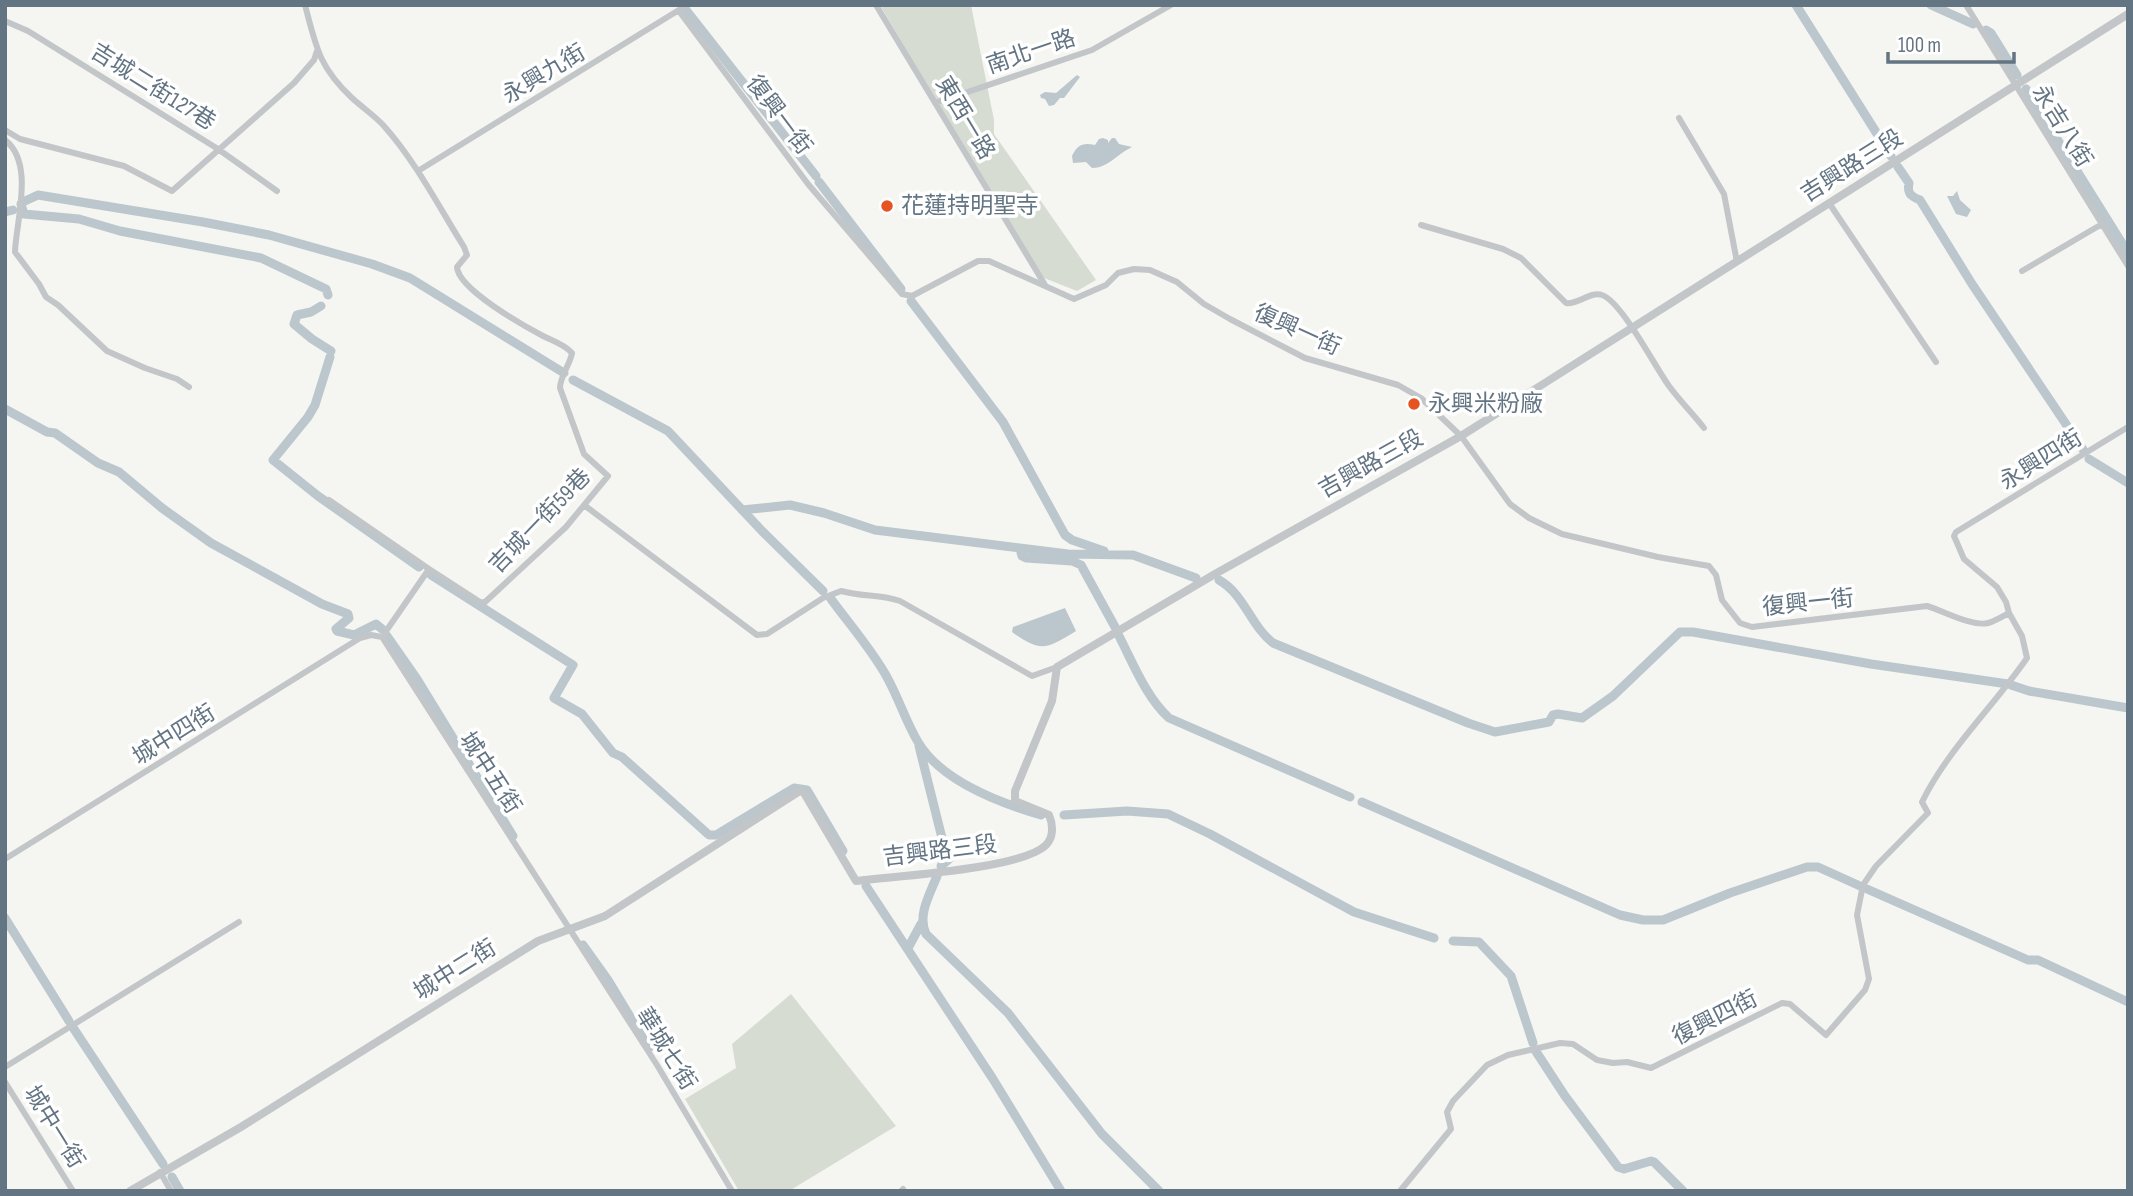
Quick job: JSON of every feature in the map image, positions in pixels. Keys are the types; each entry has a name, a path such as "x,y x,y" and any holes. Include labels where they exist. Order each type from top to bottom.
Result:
{"street":[{"name":"吉城一街59巷","path":"305,5 317,51 331,77 384,126 418,171 464,247 467,255 457,267 457,273 475,294 541,335 566,346 572,353 570,364 560,381 560,388 584,454 608,477 566,527 485,603 429,569"},
{"name":"永興九街","path":"418,171 687,5"},
{"name":"東西一路","path":"876,5 1046,286"},
{"name":"南北一路","path":"936,103 1092,50 1171,5"},
{"name":"永吉八街","path":"1966,5 2128,266"},
{"name":"復興一街","path":"680,11 808,184 902,294 912,296 978,261 989,261 1074,299 1106,285 1118,273 1134,269 1150,270 1177,282 1203,304 1305,358 1398,385 1421,398 1461,436 1510,505 1529,518 1562,534 1709,566 1716,575 1722,600 1740,623 1752,627 1927,606 1975,624 1987,623 2010,613"},
{"name":"吉興路三段","path":"804,793 856,881 1005,864 1045,846 1051,837 1053,823 1049,814 1014,799 1052,701 1057,667 1215,574 1461,436 2128,14"},
{"name":"吉城二街127巷","path":"5,21 28,31 218,149 277,191"},
{"path":"5,130 20,139 124,166 172,191 299,78 314,60 317,51"},
{"path":"1679,118 1724,194 1737,262"},
{"path":"5,141 16,152 22,184 19,208 21,216 15,252 46,297 107,351 177,379 189,387"},
{"path":"1829,203 1936,362"},
{"path":"2022,271 2102,224"},
{"path":"1421,225 1503,249 1521,258 1566,303 1576,303 1601,295 1632,327 1669,385 1704,428"},
{"name":"永興四街","path":"1973,522 2128,427"},
{"path":"328,500 429,569 382,637"},
{"path":"584,505 757,635 767,634 823,598 841,591 860,597 890,597 900,601 1032,676 1057,667"},
{"name":"復興四街","path":"1400,1191 1451,1129 1447,1112 1453,1101 1487,1065 1507,1055 1560,1043 1573,1044 1597,1060 1627,1062 1651,1068 1782,1003 1790,1004 1826,1035 1865,990 1869,979 1857,915 1863,885 1876,866 1928,813 1922,802 1931,784 2027,658 2022,636 2006,602 1997,587 1964,559 1954,536 1973,522"},
{"name":"城中四街","path":"5,859 360,638 371,635 382,637"},
{"name":"城中五街","path":"382,637 568,929"},
{"name":"城中二街","path":"130,1191 241,1127 538,941 605,916 800,791 804,793"},
{"path":"5,1067 239,922"},
{"name":"華城七街","path":"568,929 657,1065 732,1191"},
{"name":"城中一街","path":"5,1082 73,1191"},
{"path":"160,1172 171,1191"}],"shaded area":[{"path":"880,5 971,5 994,120 994,134 1096,280 1077,291 1039,276"},
{"path":"1077,75 1080,77 1064,98 1060,98 1054,105 1049,106 1045,99 1041,98 1040,95 1045,92 1056,93"},
{"path":"1103,138 1108,140 1108,143 1115,138 1119,144 1132,147 1098,167 1092,168 1086,162 1073,163 1072,156 1078,147 1084,144 1095,145"},
{"path":"1957,191 1960,200 1971,210 1967,217 1956,214 1947,196 1953,196"},
{"path":"1065,608 1076,631 1057,642 1037,646 1012,632 1013,627"},
{"path":"791,994 896,1126 789,1191 739,1191 685,1099 736,1068 732,1044"}],"waterway":[{"path":"1796,5 1891,156"},
{"path":"1931,5 1973,24"},
{"path":"686,10 816,176"},
{"path":"1986,30 1991,33 2017,75"},
{"path":"2026,89 2128,253"},
{"path":"1898,167 1909,183 1910,194 1920,200 1972,284 2084,451"},
{"path":"819,182 901,289"},
{"path":"25,201 38,195 203,222 269,235 372,264 410,278 564,373"},
{"path":"21,204 24,214 79,219 120,231 261,258 326,289 328,295"},
{"path":"5,212 13,210"},
{"path":"911,301 1003,422 1065,535 1104,551"},
{"path":"321,306 311,312 297,315 294,324 331,351"},
{"path":"330,357 315,405 273,460 318,496 419,567"},
{"path":"573,380 668,431 823,591"},
{"path":"5,409 47,432 55,433 98,463 119,472 162,508 211,543 322,604 348,614 349,618 337,631 354,635 376,624 382,629"},
{"path":"2089,459 2128,483"},
{"path":"742,510 790,505 875,530 1068,554 1133,555 1196,578"},
{"path":"1020,549 1022,556 1026,558 1072,561 1081,565 1115,627"},
{"path":"431,575 573,665 554,698 582,714 613,753 622,757 709,835 716,835 794,788 807,790 843,851"},
{"path":"1219,580 1235,594 1273,643 1495,732 1549,722 1553,715 1558,714 1582,718 1613,696 1680,632 2008,684"},
{"path":"831,599 882,669 918,742 928,756 973,789 1041,815"},
{"path":"387,636 417,679 513,836"},
{"path":"1119,636 1147,690 1169,718 1350,797"},
{"path":"2011,685 2029,691 2128,708"},
{"path":"919,746 949,859 941,866"},
{"path":"1362,802 1620,915 1643,920 1663,920 1730,893 1807,867 1818,867 1860,886"},
{"path":"1064,815 1127,811 1168,814 1354,912 1434,938"},
{"path":"937,876 924,912 926,934 1008,1013 1102,1134 1159,1191"},
{"path":"866,886 993,1079 1061,1191"},
{"path":"1867,889 2028,960 2038,960 2128,1002"},
{"path":"5,918 69,1021"},
{"path":"908,948 921,924"},
{"path":"1453,941 1479,942 1511,976 1533,1043"},
{"path":"583,945 608,980 649,1048"},
{"path":"74,1029 163,1164"},
{"path":"1535,1050 1565,1096 1618,1167 1624,1169 1654,1162 1683,1191"},
{"path":"172,1177 180,1191"}],"place":[{"name":"花蓮持明聖寺","path":"887,206"},
{"name":"永興米粉廠","path":"1414,404"}]}
